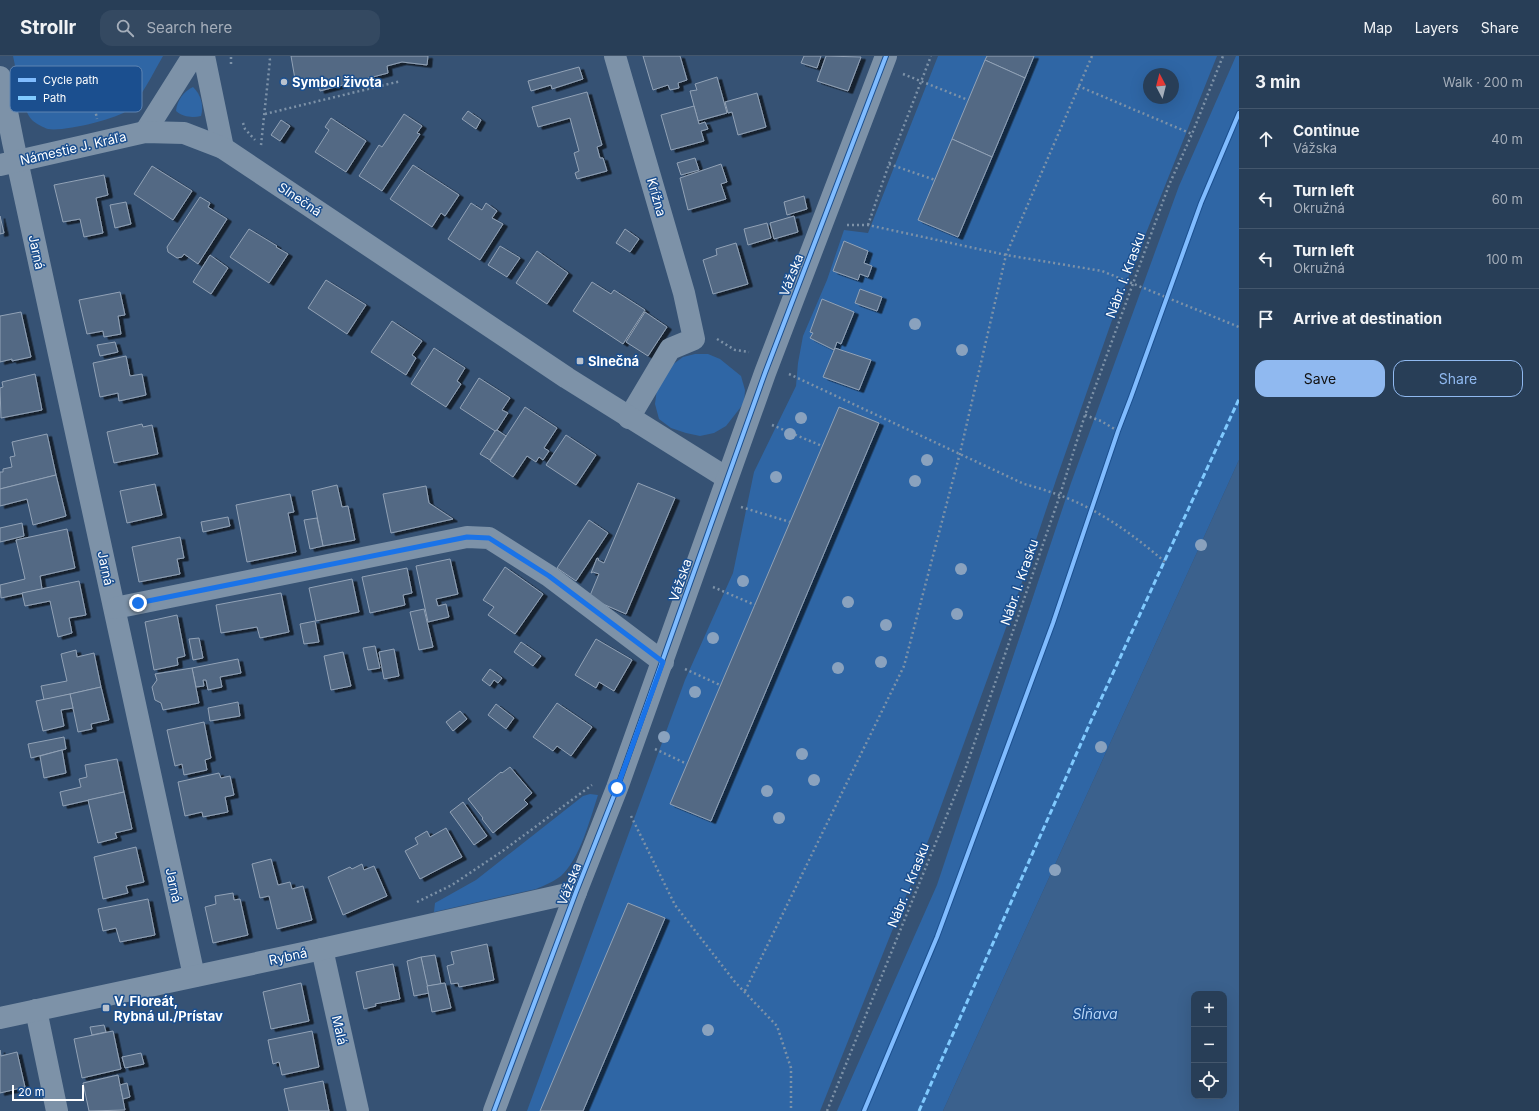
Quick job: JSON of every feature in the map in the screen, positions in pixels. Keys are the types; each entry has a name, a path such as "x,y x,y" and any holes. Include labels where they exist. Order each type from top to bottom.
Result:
{"street":[{"path":"145,132 193,56"},
{"path":"204,56 223,148"},
{"name":"Krížna","path":"615,56 667,231 684,294 692,333"},
{"name":"Vážska","path":"494,1111 576,892 617,788 671,664 726,478 884,61"},
{"name":"Jarná","path":"0,77 9,163 115,608 194,976"},
{"name":"Slnečná","path":"145,132 184,133 223,148 629,418 726,478"},
{"name":"Námestie J. Kráľa","path":"9,163 145,132"},
{"path":"629,418 670,349 692,333"},
{"path":"115,608 467,537 489,538 549,576 671,664"},
{"name":"Rybná","path":"0,1018 322,949 576,892"},
{"name":"Malá","path":"322,949 358,1111"},
{"path":"36,1010 58,1111"}],"path":[{"path":"231,56 231,71"},
{"path":"243,122 245,129 261,147 270,56"},
{"path":"932,56 889,164 868,225 1006,255 1102,271 1239,328"},
{"path":"745,991 904,666 960,453 1006,255 1092,56"},
{"path":"884,61 922,81 968,100"},
{"path":"265,114 401,81"},
{"path":"1078,86 1192,134"},
{"path":"95,112 97,120"},
{"path":"889,164 934,180"},
{"path":"1164,305 1170,290"},
{"path":"692,333 708,327 714,337 735,350 754,353"},
{"path":"785,372 1024,484 1060,495 1091,510 1138,539 1164,562"},
{"path":"1085,415 1101,421 1118,431"},
{"path":"771,424 822,446"},
{"path":"1115,438 1120,424"},
{"path":"1088,517 1093,503"},
{"path":"737,505 790,522"},
{"path":"709,586 754,606"},
{"path":"671,664 720,685"},
{"path":"649,746 687,764"},
{"path":"410,906 452,885 504,850 599,780 617,788 675,905 736,982 777,1026 791,1068 791,1111"}],"shaded area":[{"path":"13,56 163,56 142,93 142,66 15,66"},
{"path":"938,56 1217,56 1118,303 1015,603 932,831 820,1111 527,1111 685,680 733,573 754,472 796,386 798,363 803,336 827,280 844,230 868,233"},
{"path":"1236,56 1239,56 1239,460 943,1111 837,1111 937,885 1071,483 1179,186"},
{"path":"193,87 201,100 201,116 194,117 182,115 176,111 178,103 182,96"},
{"path":"27,112 125,112 102,121 65,129 48,129 32,120"},
{"path":"695,354 708,354 720,359 741,376 745,390 744,403 726,426 714,433 700,436 671,428 659,419 655,404 657,389 672,365 683,357"},
{"path":"590,794 598,795 588,827 574,860 561,876 536,889 434,912 435,903 476,880 583,796"}],"water":[{"name":"Sĺňava","path":"1239,460 1239,1111 943,1111"}],"building":[{"path":"291,56 428,56 427,65 402,62 387,66 388,73 320,91 318,81 296,85"},
{"path":"643,56 680,56 687,80 678,83 679,88 670,90 668,85 653,90"},
{"path":"804,56 821,56 817,68 801,63"},
{"path":"826,56 861,57 848,91 817,81"},
{"path":"987,56 1034,56 1025,78 985,60"},
{"path":"985,60 1025,78 992,157 952,139"},
{"path":"579,67 583,79 552,89 551,85 531,91 528,81"},
{"path":"717,77 727,113 698,121 690,91 697,90 695,84"},
{"path":"587,92 602,145 597,147 600,158 603,158 607,171 577,179 575,173 579,171 574,153 579,151 570,118 538,127 532,107"},
{"path":"757,93 766,127 738,135 732,112 728,113 725,102"},
{"path":"694,106 699,124 705,122 708,129 701,131 704,141 671,150 661,115"},
{"path":"468,111 481,120 476,129 462,119"},
{"path":"404,114 422,126 417,133 420,134 382,191 359,176 379,145 382,147"},
{"path":"331,118 366,141 346,172 315,152 329,130 325,127"},
{"path":"281,120 290,126 280,141 271,135"},
{"path":"952,139 992,157 958,237 918,220"},
{"path":"695,158 699,170 681,175 677,163"},
{"path":"721,164 727,182 721,184 726,199 688,210 680,178"},
{"path":"413,165 459,195 445,216 441,213 432,227 390,199"},
{"path":"152,166 192,191 173,220 134,194"},
{"path":"104,175 108,195 96,198 103,233 84,237 80,219 63,222 54,185"},
{"path":"804,196 807,209 787,215 784,202"},
{"path":"200,197 210,203 208,207 227,219 198,264 184,254 182,257 177,258 168,252 167,247"},
{"path":"126,202 131,224 115,228 110,205"},
{"path":"471,203 482,210 486,203 497,211 492,218 503,224 480,260 448,239"},
{"path":"0,216 4,233 0,234"},
{"path":"794,216 798,232 774,239 770,223"},
{"path":"767,223 771,238 748,245 744,229"},
{"path":"249,229 288,254 269,283 230,257"},
{"path":"625,229 639,239 630,252 616,243"},
{"path":"844,241 868,251 864,263 872,266 868,277 860,274 858,280 833,271"},
{"path":"736,243 748,284 713,294 703,260 717,255 716,249"},
{"path":"500,246 520,258 507,277 488,265"},
{"path":"537,251 568,273 547,304 516,283"},
{"path":"210,255 228,268 211,294 193,282"},
{"path":"326,280 366,305 347,334 308,308"},
{"path":"592,282 611,294 614,290 645,310 623,344 573,311"},
{"path":"860,289 882,297 877,311 855,303"},
{"path":"120,292 125,315 118,316 121,334 104,337 103,331 87,334 79,300"},
{"path":"822,299 854,312 841,344 837,342 834,350 810,338 813,333 810,332"},
{"path":"21,312 31,357 0,362 0,316"},
{"path":"645,312 667,327 648,356 626,342"},
{"path":"392,321 422,341 412,355 416,358 406,375 371,352"},
{"path":"115,342 118,352 100,356 97,345"},
{"path":"434,348 465,368 457,381 461,384 446,407 411,384"},
{"path":"835,348 871,360 859,390 823,377"},
{"path":"126,356 130,376 142,374 146,395 119,401 118,393 100,397 93,363"},
{"path":"35,374 42,410 1,418 0,388 3,387 2,382"},
{"path":"479,378 510,398 502,410 508,413 495,431 460,408"},
{"path":"525,407 557,428 544,448 549,451 543,460 539,457 536,462 527,456 513,477 490,461"},
{"path":"839,407 879,423 711,821 670,804"},
{"path":"142,424 143,427 152,425 158,454 114,463 107,432"},
{"path":"497,430 506,436 490,460 480,454"},
{"path":"47,434 56,475 0,489 0,472 3,472 3,469 12,467 10,457 15,456 12,442"},
{"path":"566,435 596,455 576,485 546,465"},
{"path":"56,475 66,516 33,525 27,499 0,506 0,489"},
{"path":"638,483 675,498 626,614 589,598 599,574 593,572 591,573 597,558 604,563"},
{"path":"155,484 162,515 127,523 120,491"},
{"path":"337,485 342,507 348,506 355,540 323,546 312,491"},
{"path":"426,486 429,503 453,519 391,533 383,494"},
{"path":"290,494 294,512 288,513 296,552 247,562 236,505"},
{"path":"228,517 230,526 203,532 201,522"},
{"path":"317,518 323,546 310,549 304,520"},
{"path":"589,520 608,533 576,581 557,568"},
{"path":"22,523 24,536 0,542 0,528"},
{"path":"67,529 75,568 40,576 42,589 1,598 0,585 25,579 16,540"},
{"path":"180,537 184,558 177,559 180,574 139,582 132,547"},
{"path":"450,559 458,594 436,599 438,606 446,604 449,617 428,622 416,566"},
{"path":"505,567 543,594 515,634 488,615 494,607 483,600"},
{"path":"407,568 412,593 403,595 405,605 370,613 362,577"},
{"path":"352,579 359,612 316,621 309,588"},
{"path":"79,581 86,615 69,618 72,633 58,637 50,601 25,606 22,593"},
{"path":"281,593 289,632 260,638 257,627 221,633 216,605"},
{"path":"424,609 433,647 419,650 410,612"},
{"path":"177,615 185,656 177,658 178,665 154,670 145,622"},
{"path":"315,621 319,642 304,644 300,624"},
{"path":"199,638 203,658 193,660 189,639"},
{"path":"596,639 632,660 614,691 599,682 596,688 575,675"},
{"path":"521,642 541,656 533,666 514,652"},
{"path":"375,646 380,668 368,670 363,648"},
{"path":"394,649 399,676 384,679 379,652"},
{"path":"76,650 77,657 94,653 101,687 44,700 41,686 67,681 61,654"},
{"path":"343,652 351,686 331,690 324,656"},
{"path":"238,659 241,673 220,677 222,687 208,690 206,680 203,680 204,686 196,687 192,668"},
{"path":"192,668 199,703 163,710 161,703 155,700 152,687 157,680 155,674"},
{"path":"490,669 502,678 498,683 494,680 490,686 482,680"},
{"path":"101,687 109,720 91,724 92,729 78,732 70,694"},
{"path":"70,694 73,708 61,710 64,726 43,731 36,701"},
{"path":"238,702 240,716 210,721 208,708"},
{"path":"557,703 592,727 571,756 557,746 553,751 533,737"},
{"path":"496,704 514,718 506,729 488,715"},
{"path":"460,711 467,719 453,731 446,722"},
{"path":"204,722 211,758 205,760 207,770 184,775 182,764 175,766 167,730"},
{"path":"64,737 66,749 31,758 28,744"},
{"path":"62,750 66,773 44,778 40,756"},
{"path":"117,759 124,792 63,806 60,792 81,787 79,779 87,777 85,765"},
{"path":"510,767 532,793 524,800 528,804 493,833 468,799 501,772 502,773"},
{"path":"219,773 221,778 230,776 234,795 225,797 228,812 203,817 202,812 185,816 178,782"},
{"path":"124,792 132,829 115,833 117,838 98,843 88,800"},
{"path":"463,802 487,836 474,845 450,812"},
{"path":"446,828 462,857 420,879 405,851 418,844 415,838 427,831 430,837"},
{"path":"136,847 144,882 126,886 128,893 103,899 94,857"},
{"path":"271,859 278,885 290,882 292,889 303,886 312,920 277,929 269,896 260,898 252,864"},
{"path":"362,864 364,870 374,866 387,896 343,915 328,877 350,867 352,869"},
{"path":"233,893 234,900 240,899 248,935 213,943 205,907 216,904 215,896"},
{"path":"148,899 155,935 120,942 116,928 103,931 98,909"},
{"path":"628,903 665,918 583,1111 540,1111"},
{"path":"487,944 494,980 459,987 458,983 451,984 447,966 454,964 451,952"},
{"path":"435,955 441,984 427,986 421,957"},
{"path":"421,957 429,993 414,996 407,961"},
{"path":"393,964 400,999 375,1004 376,1006 364,1009 356,972"},
{"path":"301,983 309,1021 271,1029 263,992"},
{"path":"445,983 451,1008 432,1012 427,986"},
{"path":"104,1025 106,1032 92,1035 90,1027"},
{"path":"113,1031 121,1069 82,1078 74,1039"},
{"path":"312,1031 319,1067 282,1075 279,1062 273,1064 268,1040"},
{"path":"0,1050 1,1056 17,1052 25,1087 0,1093"},
{"path":"141,1053 144,1064 125,1068 122,1057"},
{"path":"118,1075 125,1110 89,1111 83,1083"},
{"path":"323,1081 329,1111 289,1111 284,1089"},
{"path":"127,1083 130,1097 123,1099 120,1085"}],"marked path":[{"path":"919,1111 1090,723 1239,399"}],"cycle path":[{"path":"494,1111 576,892 617,788 765,373 886,56"},
{"path":"864,1111 937,937 1053,623 1118,431 1201,203 1239,113"}],"place":[{"name":"Symbol života","path":"284,82"},
{"name":"Slnečná","path":"580,361"},
{"name":"V. Floreát, Rybná ul./Prístav","path":"106,1008"}],"route":[{"path":"138,603 467,537 489,538 549,576 663,662 617,788"}]}
